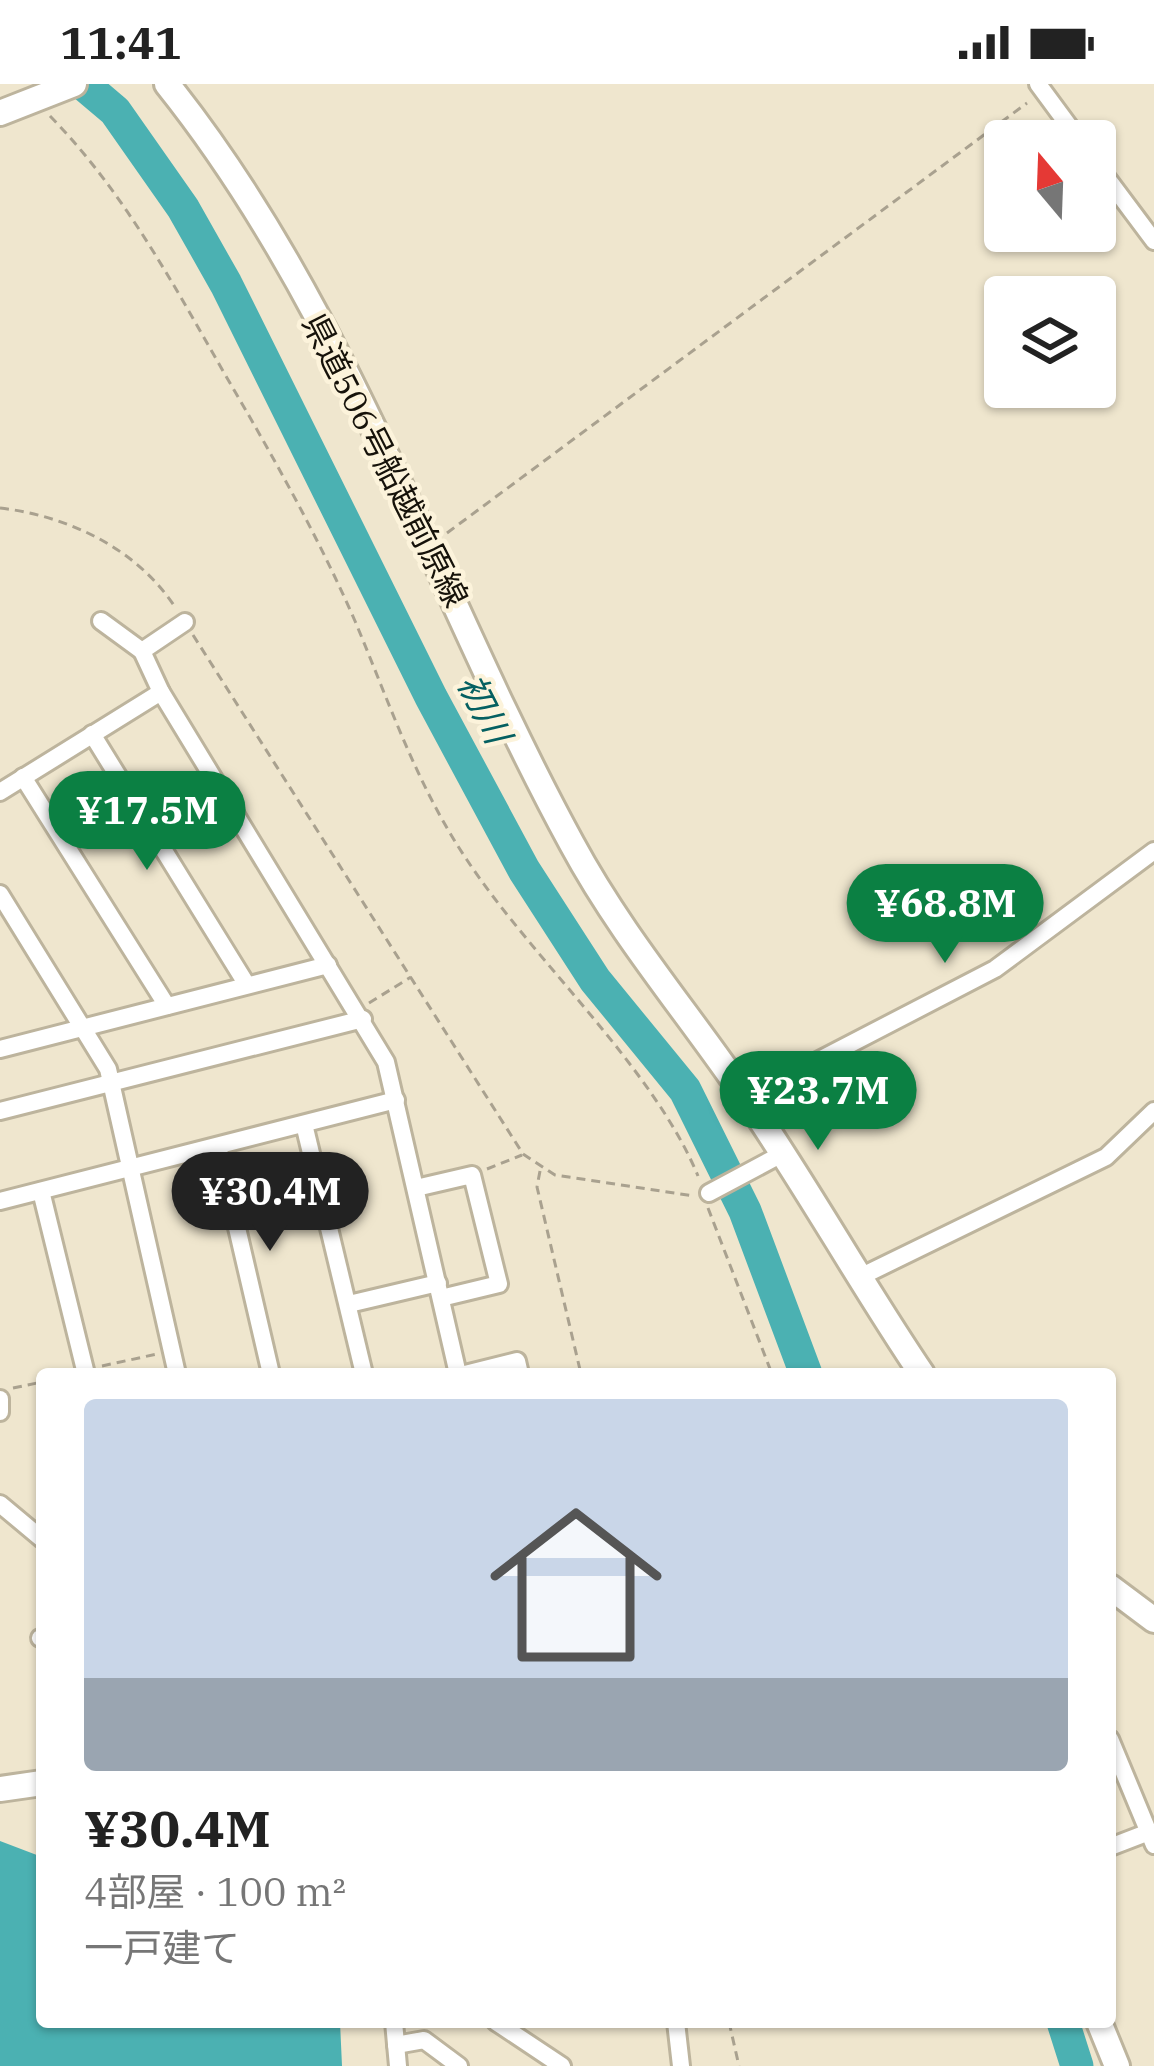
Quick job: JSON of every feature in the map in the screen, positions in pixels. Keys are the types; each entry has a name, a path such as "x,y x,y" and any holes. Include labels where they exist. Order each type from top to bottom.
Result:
{"main road":[{"path":"0,112 74,84"},
{"name":"県道506号船越前原線","path":"167,84 239,183 289,268 431,545 572,844 655,972 746,1097 918,1368"},
{"path":"1116,1592 1154,1620"},
{"path":"0,1789 36,1784"},
{"path":"1101,2028 1117,2066"}],"street":[{"path":"1044,86 1066,120"},
{"path":"1116,190 1154,242"},
{"path":"100,621 142,651 161,692 386,1062 460,1368"},
{"path":"142,651 181,625"},
{"path":"0,792 161,692"},
{"path":"92,734 247,985"},
{"path":"23,777 167,1006"},
{"path":"746,1097 995,968 1154,851"},
{"path":"0,894 84,1028 111,1083 175,1368"},
{"path":"0,1049 328,964"},
{"path":"0,1111 360,1015"},
{"path":"0,1201 396,1100"},
{"path":"862,1276 1106,1157 1154,1111"},
{"path":"304,1124 363,1368"},
{"path":"218,1146 270,1368"},
{"path":"706,1194 782,1154"},
{"path":"349,1304 499,1284 472,1175 416,1188"},
{"path":"41,1191 85,1368"},
{"path":"487,1368 517,1361 519,1368"},
{"path":"0,1395 0,1412"},
{"path":"0,1504 36,1527"},
{"path":"1116,1753 1152,1839 1116,1846"},
{"path":"395,2028 398,2066"},
{"path":"505,2028 562,2066"},
{"path":"677,2028 681,2066"},
{"path":"396,2045 424,2040 459,2066"}],"path":[{"path":"431,545 1044,86"},
{"path":"38,99 91,158 169,271 309,522 419,776 467,861 686,1147 770,1368"},
{"path":"0,508 110,543 154,576 519,1157 540,1172 706,1194"},
{"path":"360,1015 410,978"},
{"path":"472,1175 519,1157"},
{"path":"540,1172 537,1180 580,1368"},
{"path":"105,1368 171,1351"},
{"path":"0,1395 36,1384"},
{"path":"730,2028 739,2066"}],"water":[{"path":"0,1841 36,1855 36,2028 340,2028 342,2066 0,2066"}],"waterway":[{"name":"初川","path":"83,84 115,111 183,208 226,284 431,697 524,870 595,980 685,1090 745,1211 804,1368"},
{"name":"初川","path":"1065,2028 1077,2066"}]}
